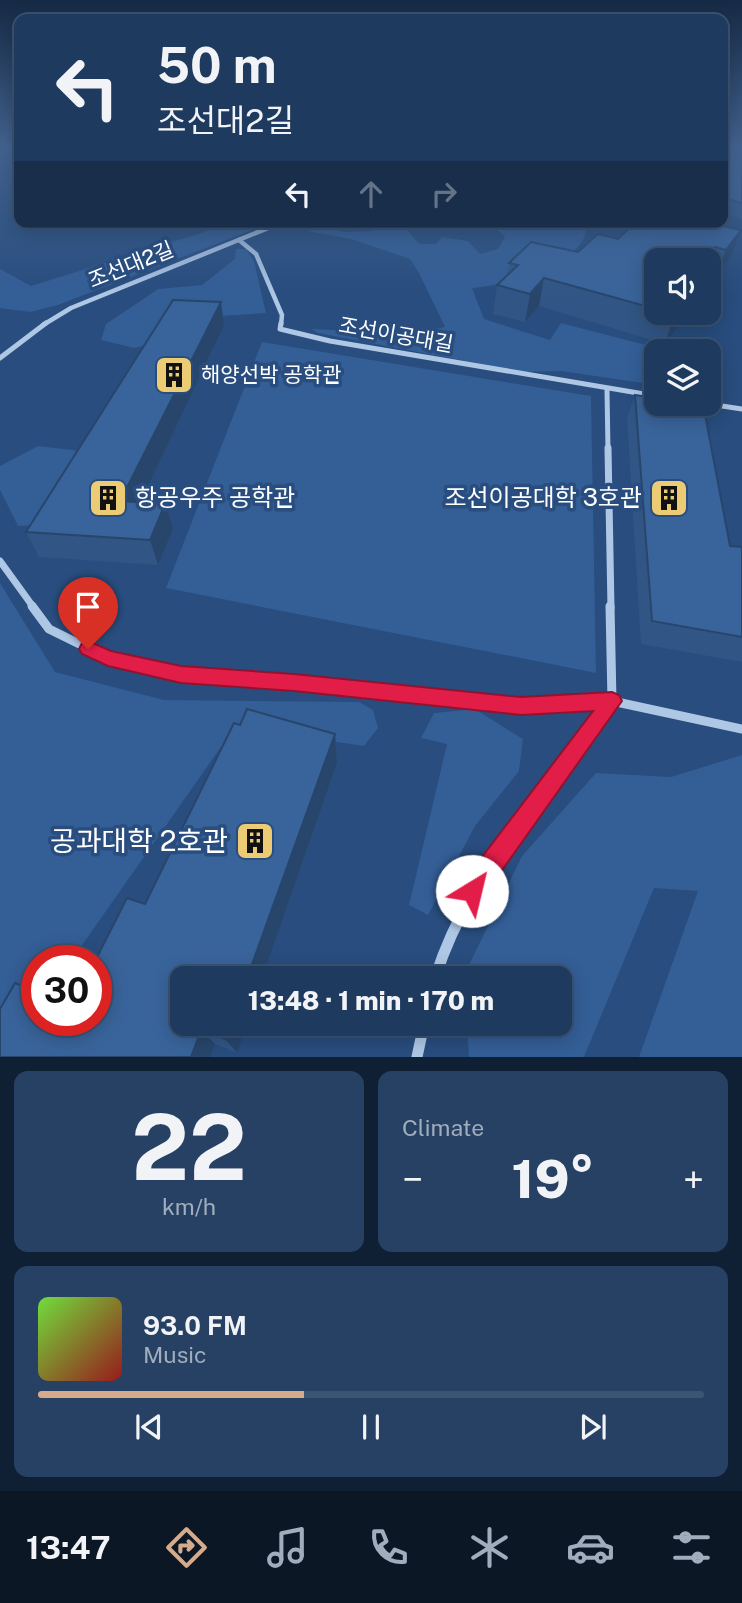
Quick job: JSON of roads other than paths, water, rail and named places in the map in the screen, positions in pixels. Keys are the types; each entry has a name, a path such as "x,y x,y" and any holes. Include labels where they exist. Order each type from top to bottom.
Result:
{"street":[{"name":"조선대2길","path":"0,358 30,333 71,308 269,228"},
{"name":"조선이공대길","path":"239,240 256,254 282,315 280,329 330,341 644,395"},
{"path":"439,966 446,943 472,891 612,701 607,390"},
{"path":"721,405 742,408"},
{"path":"0,561 49,629 108,658 181,675 294,682 521,706 612,701 742,729"},
{"path":"417,1057 421,1036"}],"place":[{"name":"해양선박 공학관","path":"174,375"},
{"name":"항공우주 공학관","path":"108,498"},
{"name":"조선이공대학 3호관","path":"669,498"},
{"name":"공과대학 2호관","path":"255,841"}]}
